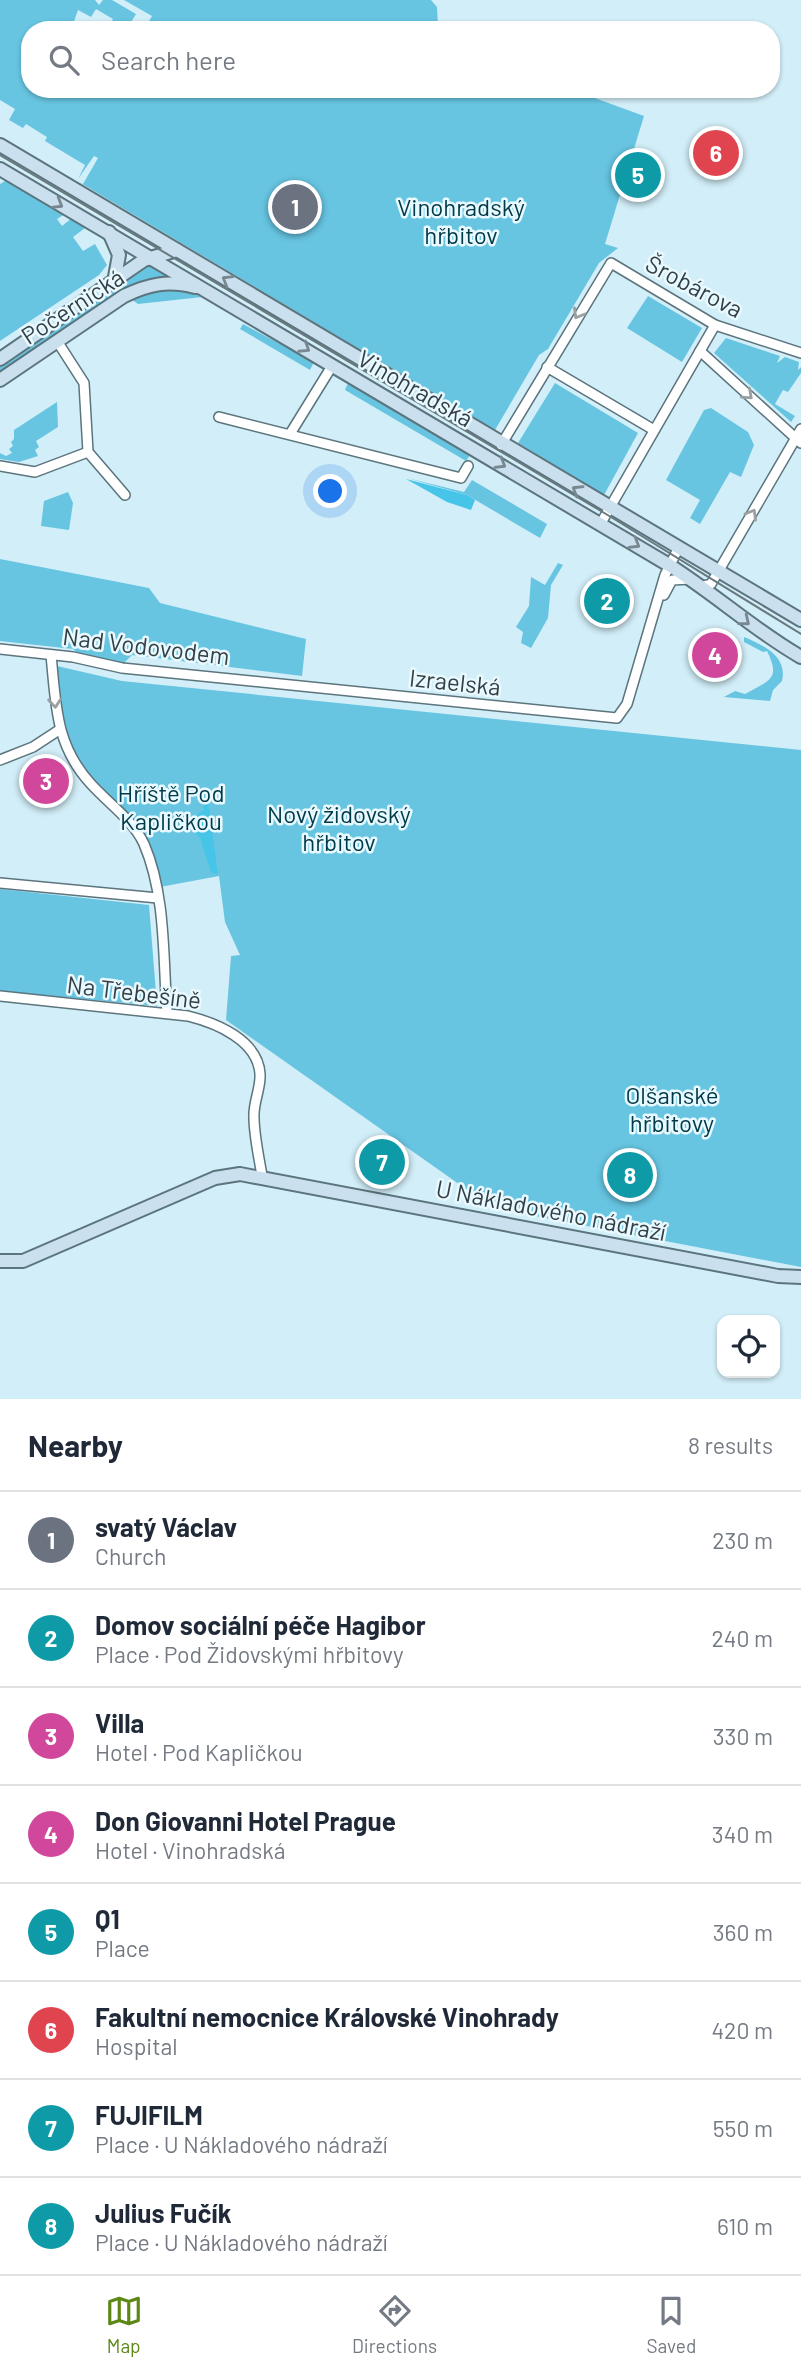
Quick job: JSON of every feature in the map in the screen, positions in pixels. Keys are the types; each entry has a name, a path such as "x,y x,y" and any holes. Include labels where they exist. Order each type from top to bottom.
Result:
{"main road":[{"name":"Vinohradská","path":"0,145 436,403 501,445 801,620"},
{"name":"Vinohradská","path":"0,169 106,229 670,565 698,583 751,626 801,657"},
{"path":"106,229 118,247 114,282"},
{"name":"Počernická","path":"0,359 153,257 177,250"},
{"name":"Počernická","path":"0,380 142,287 180,284 214,293"},
{"name":"U Nákladového nádraží","path":"0,1261 23,1261 215,1178 240,1174 262,1176 778,1276 801,1284"},
{"name":"U Nákladového nádraží","path":"778,1276 801,1277"}],"street":[{"name":"Šrobárova","path":"547,367 611,263 715,325 801,352"},
{"path":"601,523 715,325"},
{"path":"57,341 84,383 88,452 125,495"},
{"path":"657,609 672,580 711,584 799,437 700,351"},
{"path":"290,435 332,366"},
{"path":"501,445 547,367 654,430"},
{"path":"219,416 461,478 468,466"},
{"path":"0,467 35,472 88,452"},
{"path":"657,609 670,565 678,549"},
{"name":"Izraelská","path":"287,683 607,718 620,716 627,704 657,609"},
{"name":"Nad Vodovodem","path":"0,649 122,668 287,683"},
{"path":"51,655 59,730 75,763 89,783 141,838 158,898 167,1013"},
{"path":"0,760 33,747 59,730"},
{"path":"0,883 158,898"},
{"name":"Na Třebešíně","path":"0,996 167,1013 209,1021 233,1034 253,1053 260,1072 253,1114 262,1176"}],"green space":[{"name":"Vinohradský hřbitov","path":"0,0 95,0 99,5 103,0 112,0 136,14 132,21 112,21 113,19 96,9 91,17 78,10 74,21 21,21 21,98 595,98 644,116 605,244 618,248 599,263 548,349 539,355 495,430 79,182 83,184 98,158 94,156 78,179 85,165 45,141 47,137 26,124 23,128 9,120 15,109 0,100","holes":["290,191 312,205 301,223 278,211 281,195 287,196"]},
{"path":"124,0 431,0 437,7 438,21 149,21 152,16"},
{"path":"7,180 65,214 57,219 62,226 72,218 85,228 73,237 83,251 95,244 107,265 99,275 0,341 0,184"},
{"path":"149,262 174,277 124,293 114,285"},
{"path":"110,288 120,295 0,377 0,363"},
{"path":"165,288 187,291 202,297 138,304 131,299"},
{"path":"648,296 702,328 682,362 627,328"},
{"path":"243,324 314,362 310,370 240,329"},
{"path":"726,338 780,356 777,363 785,357 799,362 798,370 801,367 801,373 788,392 783,390 775,404 795,416 791,422 714,353"},
{"path":"348,383 470,455 466,461 345,390"},
{"path":"555,383 638,433 604,495 518,443"},
{"path":"57,402 58,427 36,441 39,447 35,450 38,456 19,462 0,459 0,453 6,456 12,453 9,449 13,446 11,442 14,439 14,430"},
{"path":"711,408 748,432 754,445 741,477 730,472 700,524 690,518 700,500 666,480 704,410"},
{"path":"407,478 464,492 472,480 547,524 540,538 467,495"},
{"path":"68,492 73,503 69,530 41,526 44,501"},
{"path":"0,559 149,588 160,603 306,639 302,676 132,655 123,664 79,655 73,649 0,641"},
{"path":"558,563 563,565 551,585 548,618 531,648 521,643 523,632 516,627 529,606 531,577 545,585"},
{"path":"744,637 766,648 778,658 781,665 782,681 773,690 770,701 724,697 735,691 745,694 767,682 773,673 767,651 763,652 744,642"},
{"path":"57,666 122,681 801,750 801,1267 509,1211 483,1201 226,1020 231,956 240,955 225,922 219,876 160,887 147,839 139,827 89,778 65,736"},
{"path":"0,889 149,905 157,1006 0,991"}],"shaded area":[{"path":"406,479 467,495 475,500 471,510 447,502"},
{"path":"202,799 208,800 218,875 211,872 200,838 190,826 195,816 204,810"}],"tram line":[{"path":"0,155 606,514 801,634"}],"place":[{"name":"Fakultní nemocnice Královské Vinohrady","path":"716,153"},
{"name":"Q1","path":"638,175"},
{"name":"svatý Václav","path":"295,207"},
{"name":"Domov sociální péče Hagibor","path":"607,601"},
{"name":"Don Giovanni Hotel Prague","path":"715,655"},
{"name":"Villa","path":"46,781"},
{"name":"FUJIFILM","path":"382,1162"},
{"name":"Julius Fučík","path":"630,1175"}],"park label":[{"name":"Hříště Pod Kapličkou","path":"171,808"},
{"name":"Nový židovský hřbitov","path":"339,829"},
{"name":"Olšanské hřbitovy","path":"672,1110"}]}
